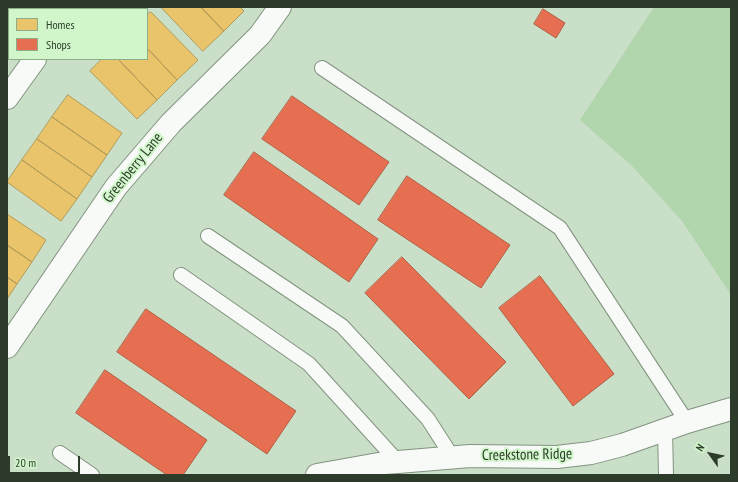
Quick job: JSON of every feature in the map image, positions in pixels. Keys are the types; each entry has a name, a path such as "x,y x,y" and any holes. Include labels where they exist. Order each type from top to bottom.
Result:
{"street":[{"name":"Greenberry Lane","path":"7,347 116,186 171,123 260,35 280,7"},
{"path":"7,98 34,60"},
{"name":"Creekstone Ridge","path":"317,475 384,463 470,456 557,457 591,452 622,445 687,422 731,410"}],"lane":[{"path":"322,68 560,228 687,422"},
{"path":"208,236 342,326 428,419 453,458"},
{"path":"181,275 310,364 398,462"},
{"path":"665,431 666,475"},
{"path":"60,453 92,475"}],"green space":[{"path":"654,7 731,7 731,295 682,221 632,166 580,120"}],"building: Homes":[{"path":"161,7 201,7 224,31 203,51"},
{"path":"201,7 240,7 244,11 224,31"},
{"path":"151,12 198,60 177,80 148,49 148,14"},
{"path":"148,49 177,80 157,100 119,60 148,60"},
{"path":"101,60 119,60 157,100 137,119 90,71"},
{"path":"68,95 122,133 107,155 52,117"},
{"path":"52,117 107,155 92,177 37,139"},
{"path":"37,139 92,177 77,199 22,160"},
{"path":"22,160 77,199 61,221 7,182"},
{"path":"7,214 46,240 32,262 7,245"},
{"path":"7,245 32,262 17,284 7,277"},
{"path":"7,277 17,284 7,299"}],"building: Shops":[{"path":"543,9 565,23 556,38 534,24"},
{"path":"292,96 389,162 359,205 262,139"},
{"path":"254,152 378,239 349,282 224,195"},
{"path":"407,176 510,245 481,288 378,220"},
{"path":"402,257 506,362 469,399 365,293"},
{"path":"540,276 614,374 573,406 499,308"},
{"path":"146,309 296,411 267,454 117,352"},
{"path":"105,370 207,440 183,475 167,475 76,413"}]}
